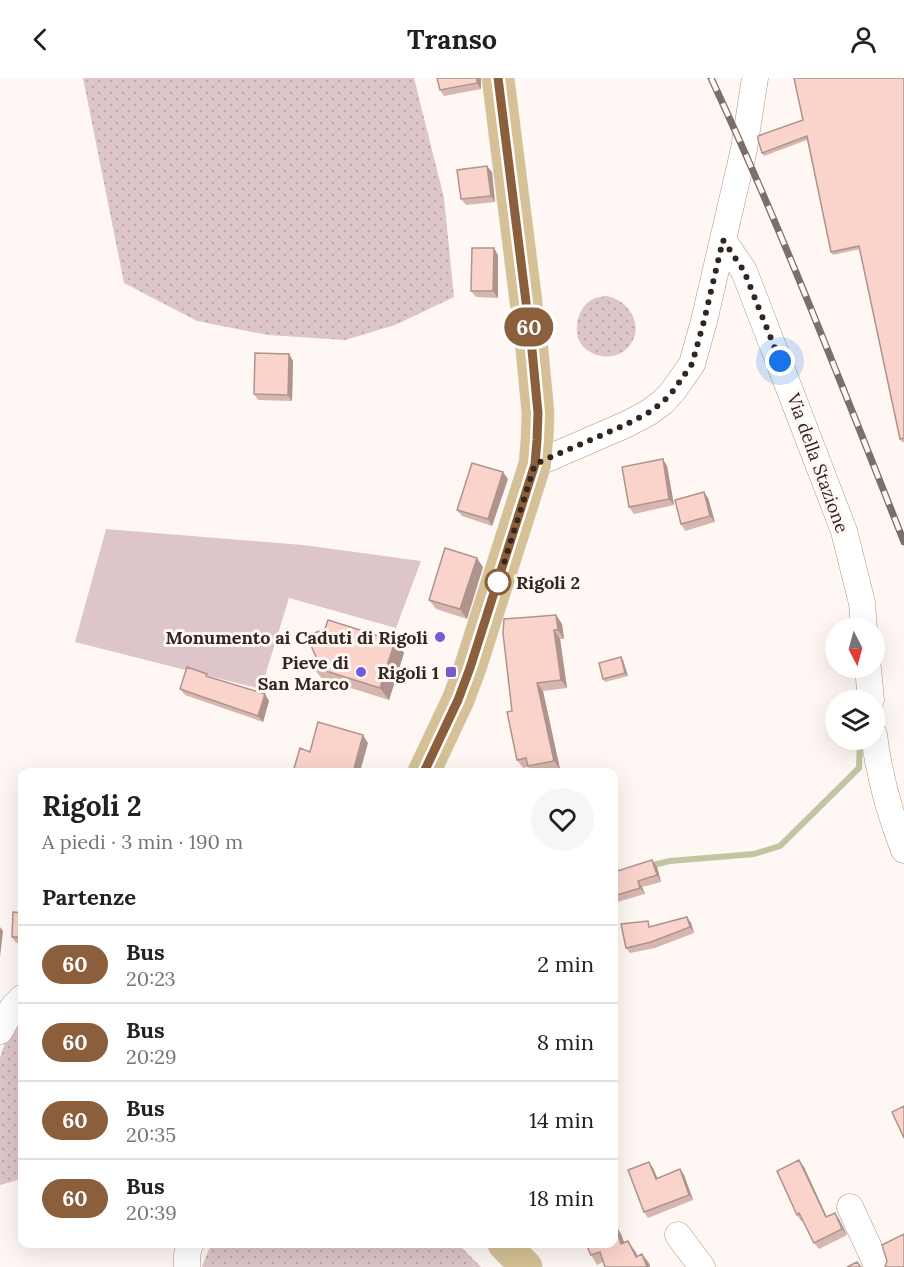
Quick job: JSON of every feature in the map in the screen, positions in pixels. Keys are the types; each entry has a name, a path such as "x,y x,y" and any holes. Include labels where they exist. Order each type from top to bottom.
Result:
{"main road":[{"path":"426,768 458,700 470,668 535,464 538,413 532,350 498,78"},
{"path":"508,1248 526,1267"}],"street":[{"path":"535,464 648,413 673,391 692,364 744,149 755,78"},
{"name":"Via della Stazione","path":"723,240 744,271 844,531 862,603 863,618"},
{"path":"876,750 878,768 892,819 904,850"},
{"path":"0,1031 18,1002"},
{"path":"850,1206 878,1267"},
{"path":"678,1236 702,1267"},
{"path":"187,1267 189,1248"}],"shaded area":[{"path":"83,78 414,78 444,198 454,297 395,325 345,340 268,335 197,321 124,283"},
{"path":"607,296 615,298 627,308 635,322 636,329 630,345 625,350 613,356 599,356 581,344 578,339 577,326 580,313 588,302"},
{"path":"106,529 303,545 421,561 396,628 289,598 261,689 75,642"},
{"path":"18,1014 18,1180 0,1185 0,1058 13,1017"},
{"path":"209,1248 462,1248 481,1267 202,1267"}],"building":[{"path":"437,78 477,78 477,83 440,90"},
{"path":"794,78 904,78 904,438 900,439 859,246 831,252 807,136 762,153 758,140 758,136 803,120"},
{"path":"487,166 491,196 461,199 457,170"},
{"path":"472,248 494,248 493,291 471,291"},
{"path":"255,353 289,354 288,395 254,394"},
{"path":"663,459 669,499 629,507 622,467"},
{"path":"472,463 503,472 488,519 457,510"},
{"path":"704,492 710,516 681,524 675,500"},
{"path":"445,548 477,558 460,609 429,600"},
{"path":"556,615 558,630 554,630 561,680 537,683 554,761 528,766 526,758 517,760 507,712 512,711 503,633 504,619"},
{"name":"Pieve di San Marco","path":"328,620 395,641 380,688 313,667 316,657 309,641 314,633 325,629"},
{"path":"621,657 625,673 603,679 599,663"},
{"path":"187,667 207,674 206,676 265,694 258,716 180,689"},
{"path":"318,722 363,735 354,768 294,768 300,748 310,752"},
{"path":"652,860 657,875 638,881 640,888 618,895 618,871"},
{"path":"13,912 18,913 18,937 12,937"},
{"path":"687,917 690,927 651,942 626,948 621,924 648,921 649,927"},
{"path":"904,1106 904,1138 892,1112"},
{"path":"799,1160 826,1217 835,1213 842,1229 814,1243 799,1213 797,1215 777,1171"},
{"path":"649,1162 656,1179 680,1169 689,1195 644,1212 628,1170"},
{"path":"618,1234 621,1244 628,1241 636,1257 642,1254 647,1267 605,1267 600,1252 591,1255 588,1248 618,1248"},
{"path":"904,1234 904,1267 885,1267 887,1261 882,1245"},
{"path":"857,1262 861,1267 847,1267"}],"waterway":[{"path":"649,866 670,861 754,854 780,846 859,768 860,750"}],"railway":[{"path":"711,78 787,250 904,542"}],"bus line":[{"name":"60","path":"426,768 458,700 470,668 535,464 538,413 532,350 498,78"}],"place":[{"name":"Rigoli 2","path":"498,582"},
{"name":"Monumento ai Caduti di Rigoli","path":"440,637"},
{"name":"Pieve di San Marco","path":"361,672"},
{"name":"Rigoli 1","path":"451,672"}],"route":[{"path":"498,582 535,464 648,413 663,402 683,378 692,364 723,240 744,271 780,361"}]}
